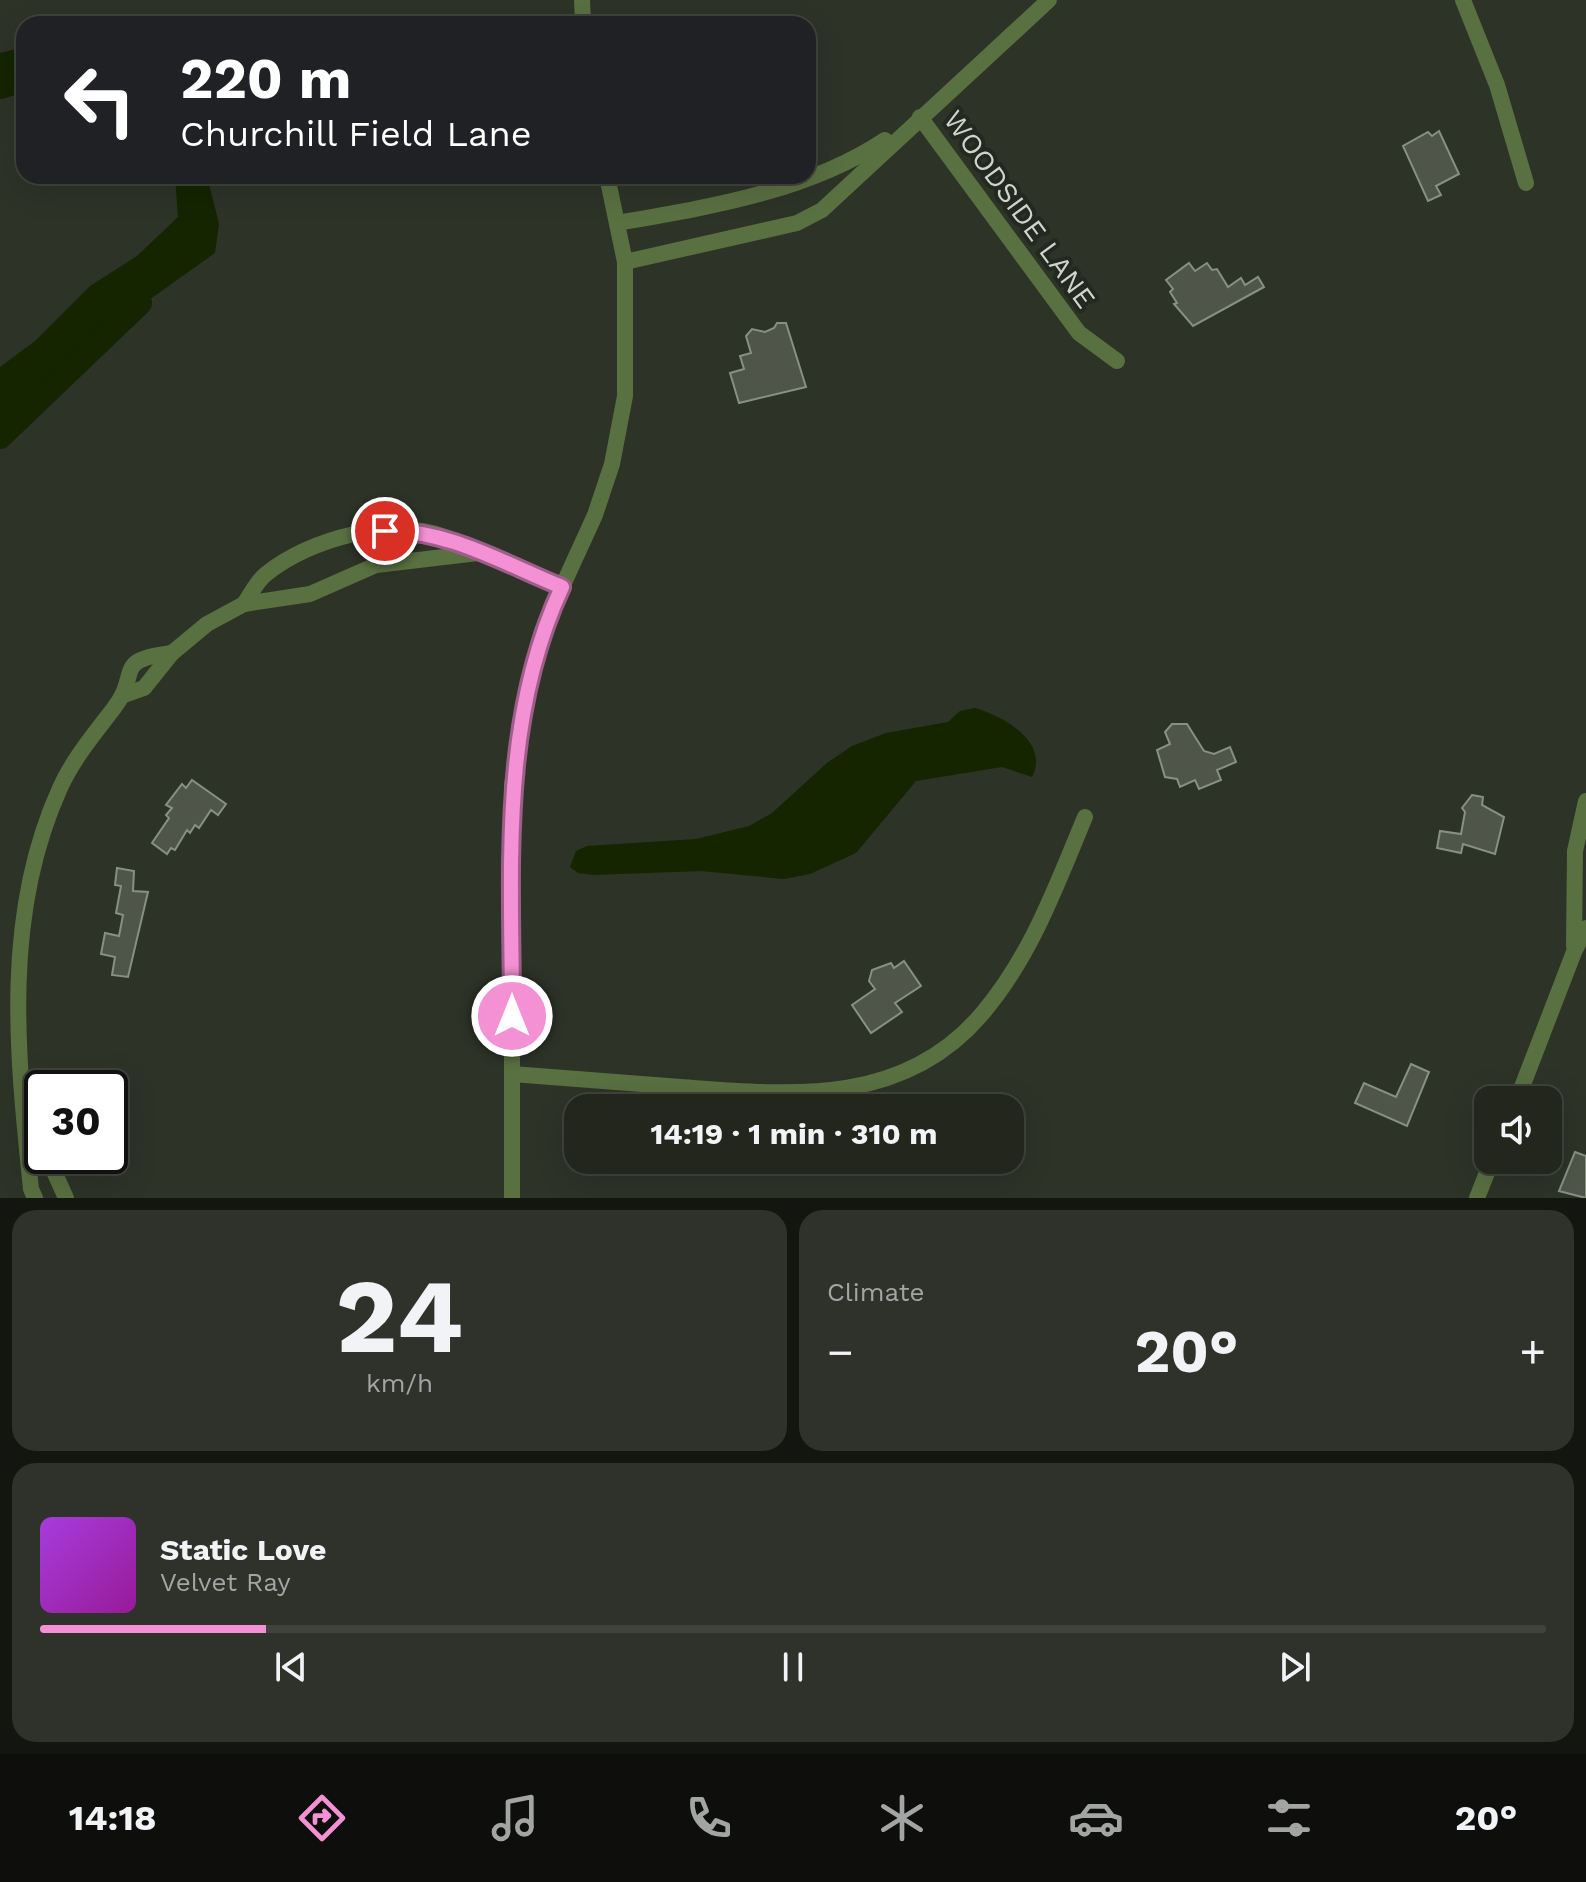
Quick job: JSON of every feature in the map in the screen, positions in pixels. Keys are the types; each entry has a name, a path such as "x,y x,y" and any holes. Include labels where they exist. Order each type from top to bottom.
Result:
{"street":[{"path":"625,262 797,223 822,210 1049,0"},
{"path":"1463,0 1497,85 1526,183"},
{"path":"816,176 868,151 920,117"},
{"name":"WOODSIDE LANE","path":"920,117 1079,333 1117,361"},
{"path":"512,1198 512,785 526,693 542,631 595,515 612,464 625,396 625,262 609,184"},
{"path":"617,223 702,208 791,184"},
{"path":"244,604 263,576 293,555 362,532 407,530 446,537 562,587"},
{"path":"124,695 144,688 172,653 207,624 244,604 310,594 376,565 478,553"},
{"path":"35,1198 31,1189 16,1020 26,893 38,842 61,786 87,743 124,695 128,669 142,656 172,653"},
{"path":"1574,952 1575,851 1586,801"},
{"path":"512,1074 779,1094 838,1092 897,1075 945,1049 980,1016 1011,975 1041,922 1085,817"},
{"path":"1522,1086 1586,928"},
{"path":"55,1174 66,1198"},
{"path":"1477,1198 1486,1174"}],"shaded area":[{"path":"16,49 16,78 0,82 0,53"},
{"path":"176,184 209,184 219,224 215,253 101,334 0,444 0,367 35,341 90,286 137,256 178,217"},
{"path":"975,708 998,717 1021,732 1035,753 1032,777 1002,767 916,781 856,853 810,874 784,879 701,871 593,875 578,873 570,867 576,851 587,846 696,839 749,826 772,813 827,763 852,746 886,733 948,722 960,711"}],"building":[{"path":"1439,131 1459,174 1436,186 1441,195 1428,201 1403,146 1428,132 1432,136"},
{"path":"1189,263 1195,271 1207,263 1212,270 1217,269 1228,287 1241,278 1245,285 1258,277 1264,287 1193,326 1174,304 1177,303 1170,292 1173,289 1166,280"},
{"path":"777,323 786,323 806,387 739,403 730,373 744,369 740,356 751,353 746,336 752,329 765,332"},
{"path":"1172,724 1187,724 1204,751 1214,754 1230,747 1236,762 1217,770 1221,780 1199,789 1195,780 1180,787 1177,779 1165,777 1157,750 1170,744 1165,732"},
{"path":"192,780 226,804 218,815 211,810 199,828 195,825 190,833 187,830 175,850 171,848 167,854 152,843 169,818 166,815 172,808 166,805 182,784 186,788"},
{"path":"1472,795 1483,797 1482,805 1504,817 1495,854 1463,844 1461,853 1437,848 1440,831 1461,834 1465,812 1462,808"},
{"path":"117,868 134,871 133,891 148,892 128,977 112,975 115,957 101,954 105,933 119,936 123,915 116,913 121,886 115,885"},
{"path":"904,961 921,986 895,1003 902,1012 871,1033 852,1005 875,989 869,981 872,970 891,963 894,968"},
{"path":"1411,1064 1429,1072 1407,1126 1355,1103 1364,1083 1396,1097"},
{"path":"1575,1152 1586,1156 1586,1198 1559,1191"}],"waterway":[{"path":"0,87 16,82"},
{"path":"0,437 140,303"}],"route":[{"path":"385,531 407,530 446,537 562,587 542,631 526,693 512,785 512,1016"}]}
